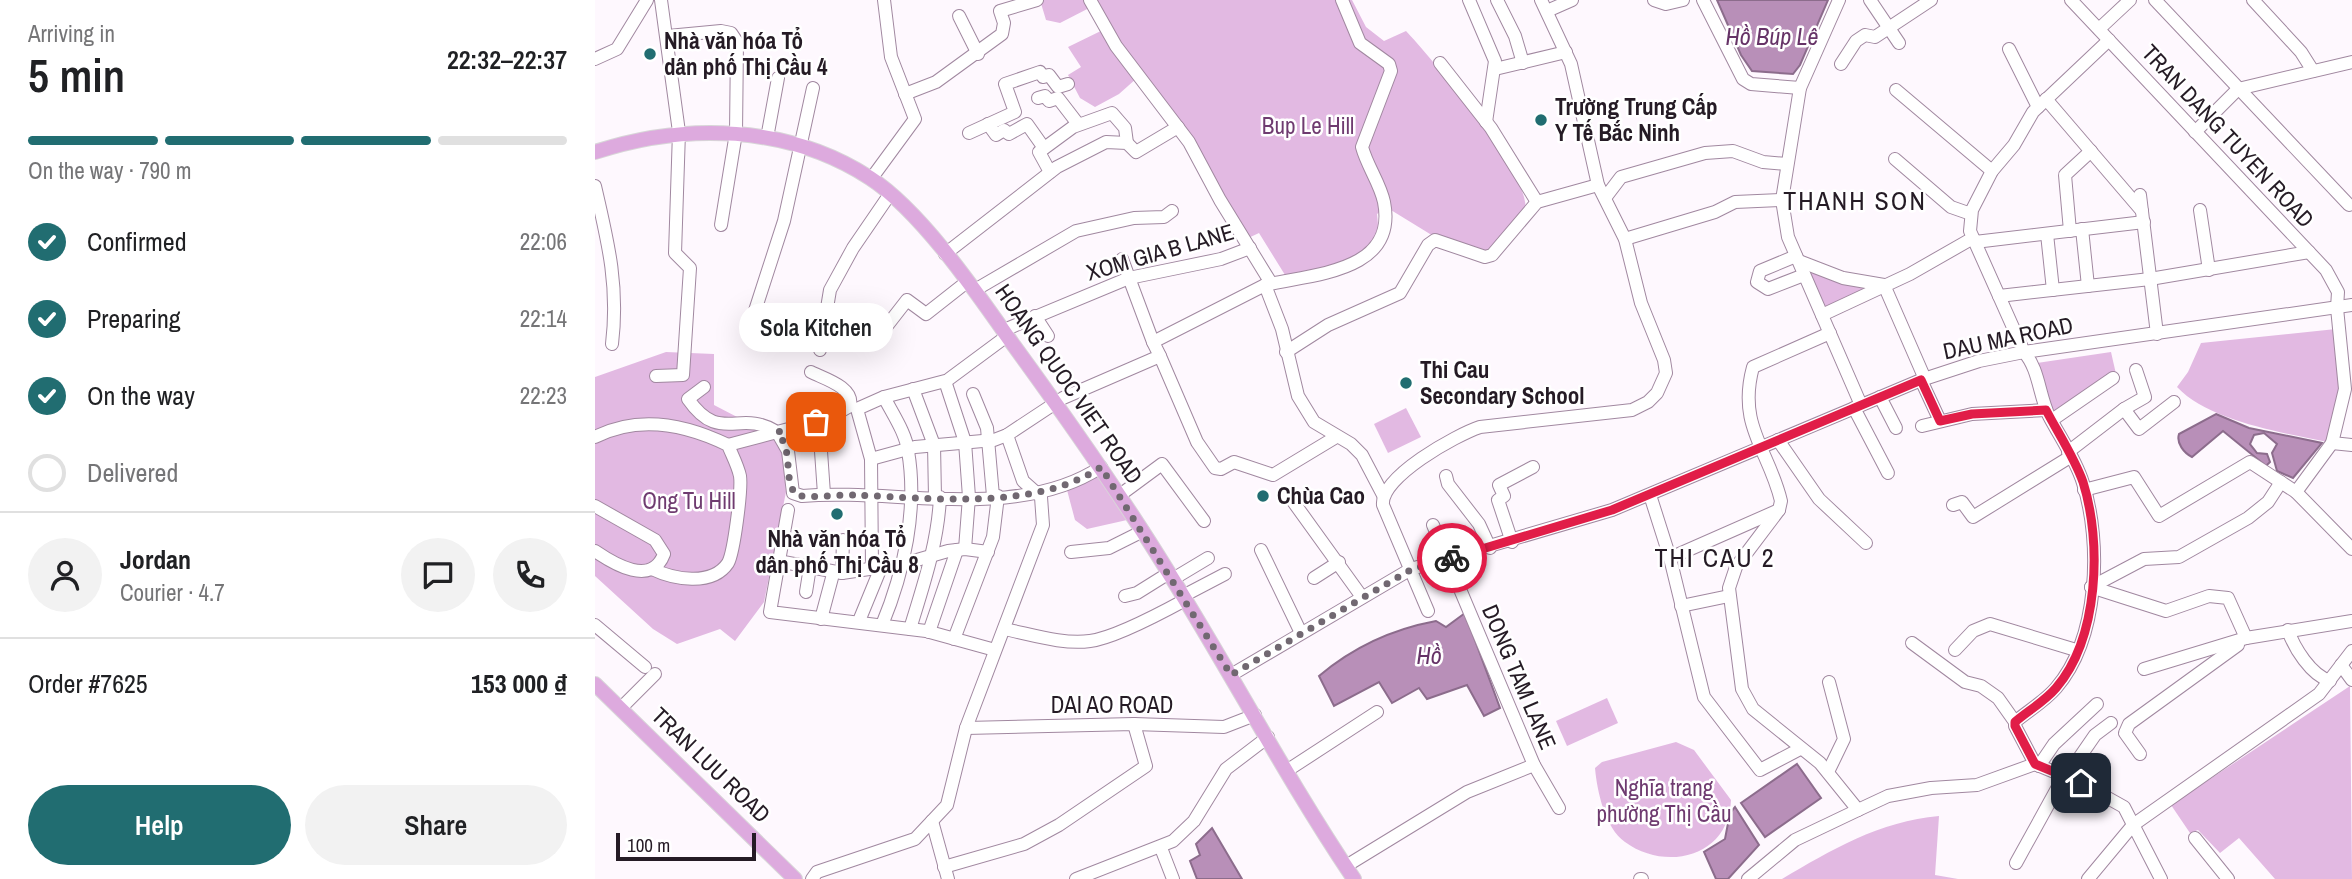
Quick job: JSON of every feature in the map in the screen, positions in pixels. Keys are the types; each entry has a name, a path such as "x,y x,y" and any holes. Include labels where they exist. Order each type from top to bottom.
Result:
{"main road":[{"name":"HOANG QUOC VIET ROAD","path":"595,152 679,132 736,133 801,146 871,179 890,194 971,286 1120,495 1351,875"},
{"name":"TRAN LUU ROAD","path":"595,684 795,879"}],"street":[{"path":"595,59 617,48 647,0"},
{"path":"656,376 683,374 689,268 675,253 679,132 661,0"},
{"path":"871,179 915,119 891,57 884,0"},
{"path":"905,94 936,82 1002,34 1005,23 1000,11 1037,0"},
{"path":"1090,0 1116,46 1178,127 1250,248 1268,284 1298,396 1314,422 1362,455 1383,495 1384,508 1428,611"},
{"path":"1153,342 1268,284 1338,270 1358,262 1375,247 1385,221 1383,198 1362,147 1391,71 1389,65 1360,43 1342,0"},
{"path":"1469,0 1487,41 1495,69 1486,122"},
{"path":"1497,0 1515,36 1523,63"},
{"path":"1383,495 1397,479 1463,433 1481,427 1624,412 1653,398 1663,380 1666,367 1641,303 1625,239 1598,185 1566,52 1544,6 1572,0"},
{"path":"1654,0 1666,4 1683,0"},
{"path":"1703,0 1744,79 1754,84 1800,88"},
{"path":"1839,0 1800,88 1782,200 1788,236 1830,333 1857,407 1888,473"},
{"path":"1870,0 1899,43"},
{"path":"1841,64 1856,41 1865,35 1874,37 1931,0"},
{"name":"TRAN DANG TUYEN ROAD","path":"2071,0 2333,280 2338,292 2337,308 2345,389 2332,443"},
{"path":"2099,29 2130,0"},
{"path":"2155,0 2349,205"},
{"path":"2253,0 2301,52 2313,71"},
{"path":"959,16 978,54"},
{"path":"668,36 721,30 731,33 737,42 736,133 721,225"},
{"path":"2015,722 2055,689 2068,671 2089,617 2095,537 2084,490 2049,415 2033,363 2024,352 1974,240 1971,214 1992,171 2042,103 2109,40"},
{"path":"2009,49 2042,103 2091,151 2143,216"},
{"path":"1495,69 1566,52"},
{"path":"1440,62 1486,122 1537,202"},
{"path":"2195,132 2238,89 2352,62"},
{"path":"969,133 1015,112 1005,84 1040,72 1043,77 1049,75 1058,87 1068,84"},
{"path":"767,138 778,78"},
{"path":"752,320 784,221 813,88"},
{"path":"1896,90 1992,171"},
{"path":"1038,98 1045,96 1049,101 1058,98 1078,124"},
{"path":"1050,172 1039,152 1078,124 1112,113 1125,128 1127,143 1136,152 1178,127"},
{"path":"988,124 996,135 1004,130 1009,134 1027,124 1044,148"},
{"path":"945,254 1050,172 1106,142 1127,143"},
{"path":"1605,198 1621,177 1705,153 1733,151 1751,159 1787,164"},
{"path":"2088,286 2065,175 2091,151"},
{"path":"1895,159 1951,207 1971,214"},
{"path":"1286,352 1328,325 1400,293 1428,245 1435,240 1485,257 1492,256 1537,202 1598,185"},
{"path":"595,186 609,248 617,306 612,344"},
{"path":"820,350 831,290 853,248 890,194"},
{"path":"2140,195 2157,334"},
{"path":"1625,239 1715,212 1735,202 1782,200"},
{"path":"2200,209 2209,270"},
{"path":"879,336 907,300 926,314 971,286 1076,231 1134,218 1164,218 1172,211"},
{"path":"1822,315 1974,240 2076,230 2143,216"},
{"path":"2047,234 2053,290"},
{"name":"XOM GIA B LANE","path":"949,379 1006,333 1035,316 1129,278 1221,259 1250,248"},
{"path":"1999,296 2150,279 2309,253"},
{"path":"1122,259 1153,342 1197,442 1215,468 1221,469 1234,462 1273,475 1336,437"},
{"path":"1804,275 1768,289 1757,282 1761,271 1798,259 1843,278 1884,285"},
{"path":"1884,285 1940,421"},
{"name":"DAU MA ROAD","path":"1231,675 1412,569 1595,516 1923,379 1979,361 2024,352 2352,305"},
{"path":"1035,316 1048,336"},
{"path":"1830,333 1753,367 1746,392 1759,448 1778,488 1779,510 1736,567 1729,588 1745,699 1753,709 1828,772 1858,810"},
{"path":"871,459 908,449 989,440 1007,435 1055,402 1160,356"},
{"path":"1952,505 1962,502 1973,517 2069,454 2124,410 2145,397 2136,370"},
{"path":"595,437 627,424 646,423 680,429 728,445 827,419 850,406 850,396 842,387 811,372"},
{"path":"1922,426 1972,414 2049,415 2113,378"},
{"path":"859,621 877,566 871,459 857,409 884,397 945,381 965,442 969,497 961,549 929,632"},
{"path":"704,387 688,399 709,421 725,426 756,422 777,432 788,450 793,493 802,496 824,494 969,497 1039,493 1070,485 1101,467"},
{"path":"910,629 939,521 934,445 913,389"},
{"path":"954,639 993,537 996,496 989,440 973,394"},
{"path":"882,625 903,564 910,497 908,449 884,397"},
{"path":"1880,397 1896,428"},
{"path":"2124,410 2139,429 2174,402"},
{"path":"812,879 817,872 915,839 947,805 966,728 1043,525 1043,503 1039,493 1030,489 1023,481 1007,435"},
{"path":"820,437 824,494"},
{"path":"1778,440 1819,499 1866,543"},
{"path":"2296,492 2332,443 2352,445"},
{"path":"595,551 630,570 639,572 652,569 685,580 709,575 726,566 731,553 740,479 728,445"},
{"path":"2084,490 2134,477 2159,516 2250,462 2296,492 2352,549"},
{"path":"1120,495 1162,464 1204,521"},
{"path":"1512,542 1497,499 1504,496 1499,485 1533,467"},
{"path":"1446,476 1448,484 1479,524 1490,548"},
{"path":"2091,587 2144,559 2179,557 2248,518 2268,502 2281,482"},
{"path":"1650,495 1670,558 1704,697 1760,770 1800,749"},
{"path":"1292,500 1302,519 1339,562 1362,597"},
{"path":"595,506 661,545 663,558 652,569"},
{"path":"788,510 770,612 859,621 929,632 995,650"},
{"path":"1670,558 1779,510"},
{"name":"DONG TAM LANE","path":"1433,525 1534,765 1559,808"},
{"path":"1071,551 1109,548 1143,531"},
{"path":"821,619 838,574 842,540"},
{"path":"778,561 838,574 903,564 961,549 988,552"},
{"path":"1261,550 1301,633"},
{"path":"1125,596 1137,593 1209,558"},
{"path":"1314,578 1339,562"},
{"path":"806,592 810,567"},
{"path":"1004,629 1085,642 1152,618 1225,574"},
{"path":"2091,587 2166,611 2209,596 2228,598 2246,638"},
{"path":"1681,606 1730,597"},
{"path":"2144,669 2246,638 2352,621"},
{"path":"1955,650 1973,631 1990,624 2076,650"},
{"path":"595,625 650,671 620,709"},
{"path":"2288,630 2308,664 2323,679 2330,681"},
{"path":"2140,754 2126,733 2129,724 2246,638"},
{"path":"1912,643 1965,682 1981,686 1998,698 2015,722 2037,765 2065,776 2124,807 2161,879"},
{"path":"2088,879 2133,825 2319,694 2352,651"},
{"path":"2341,665 2352,680"},
{"path":"1828,772 1844,739 1829,682"},
{"path":"1748,879 1795,840 1888,796 1931,788 1977,785 2037,765 2054,744 2097,704"},
{"path":"1288,769 1377,712"},
{"name":"DAI AO ROAD","path":"966,728 1134,724 1224,727 1255,715"},
{"path":"2017,863 2065,776 2095,735 2111,723"},
{"path":"932,821 946,873 1024,844 1059,825 1146,766 1134,724"},
{"path":"1076,879 1161,848 1179,836 1193,821 1226,769 1268,737"},
{"path":"1351,875 1467,792 1534,765"},
{"path":"2195,838 2228,879"},
{"path":"1161,848 1173,879"}],"green space":[{"name":"Bup Le Hill","path":"1040,0 1352,0 1366,27 1384,41 1406,31 1477,117 1513,171 1523,193 1523,213 1491,249 1483,251 1430,234 1386,207 1377,214 1379,235 1372,249 1290,283 1259,233 1244,240 1191,143 1137,78 1119,94 1095,107 1080,98 1068,75 1081,67 1068,47 1109,27 1097,4 1060,23 1046,20"},
{"path":"1813,271 1869,286 1826,309 1809,275"},
{"path":"2336,329 2345,389 2332,443 2271,430 2228,417 2191,399 2177,387 2188,372 2201,343"},
{"name":"Ong Tu Hill","path":"666,352 714,354 714,405 770,434 782,453 786,492 764,602 735,641 720,629 677,644 653,629 595,576 595,377"},
{"path":"2111,352 2116,374 2052,415 2037,363"},
{"path":"1406,408 1421,437 1388,453 1374,424"},
{"path":"1098,473 1127,520 1087,529 1075,520 1067,490"},
{"path":"2350,686 2352,879 2275,879 2239,838 2220,853 2198,830 2190,833 2171,805"},
{"path":"1607,698 1618,723 1567,746 1556,721"},
{"name":"Nghĩa trang phường Thị Cầu","path":"1676,742 1694,750 1731,800 1728,819 1719,835 1707,846 1693,854 1659,856 1641,851 1625,842 1612,828 1600,798 1595,768 1602,762"},
{"path":"1939,816 1935,875 1958,879 1782,879 1876,830"}],"water":[{"name":"Hồ Búp Lê","path":"1717,0 1828,0 1800,65 1793,74 1752,71 1741,55"},
{"path":"2216,414 2249,428 2322,443 2293,478 2277,471 2272,453 2277,444 2264,433 2254,435 2250,444 2257,453 2267,454 2270,462 2266,466 2223,431 2192,457 2180,444 2179,434"},
{"name":"Hồ","path":"1465,613 1500,708 1484,716 1467,685 1427,699 1419,688 1392,703 1379,682 1334,706 1319,676 1332,666 1359,648 1389,635 1436,621 1446,627"},
{"path":"1797,764 1821,798 1765,837 1741,803"},
{"path":"1735,807 1759,845 1728,879 1716,879 1704,852 1725,839 1730,813"},
{"path":"1212,828 1242,879 1197,879 1190,861 1200,855 1196,844"}],"way so far":[{"path":"816,422 777,432 788,450 789,475 793,493 796,495 928,498 1039,493 1070,485 1101,467 1170,573 1231,675 1412,569 1452,558"}],"place":[{"name":"Nhà văn hóa Tổ dân phố Thị Cầu 4","path":"650,54"},
{"name":"Trường Trung Cấp Y Tế Bắc Ninh","path":"1541,120"},
{"name":"Thi Cau Secondary School","path":"1406,383"},
{"name":"Sola Kitchen","path":"816,422"},
{"name":"Chùa Cao","path":"1263,496"},
{"name":"Nhà văn hóa Tổ dân phố Thị Cầu 8","path":"837,514"}],"district":[{"name":"THANH SON","path":"1855,201"},
{"name":"THI CAU 2","path":"1715,558"}],"route":[{"path":"1452,558 1612,510 1921,380 1940,421 1972,414 2046,410 2082,481 2095,533 2089,617 2068,671 2055,689 2015,722 2015,726 2035,764 2081,783"}]}
